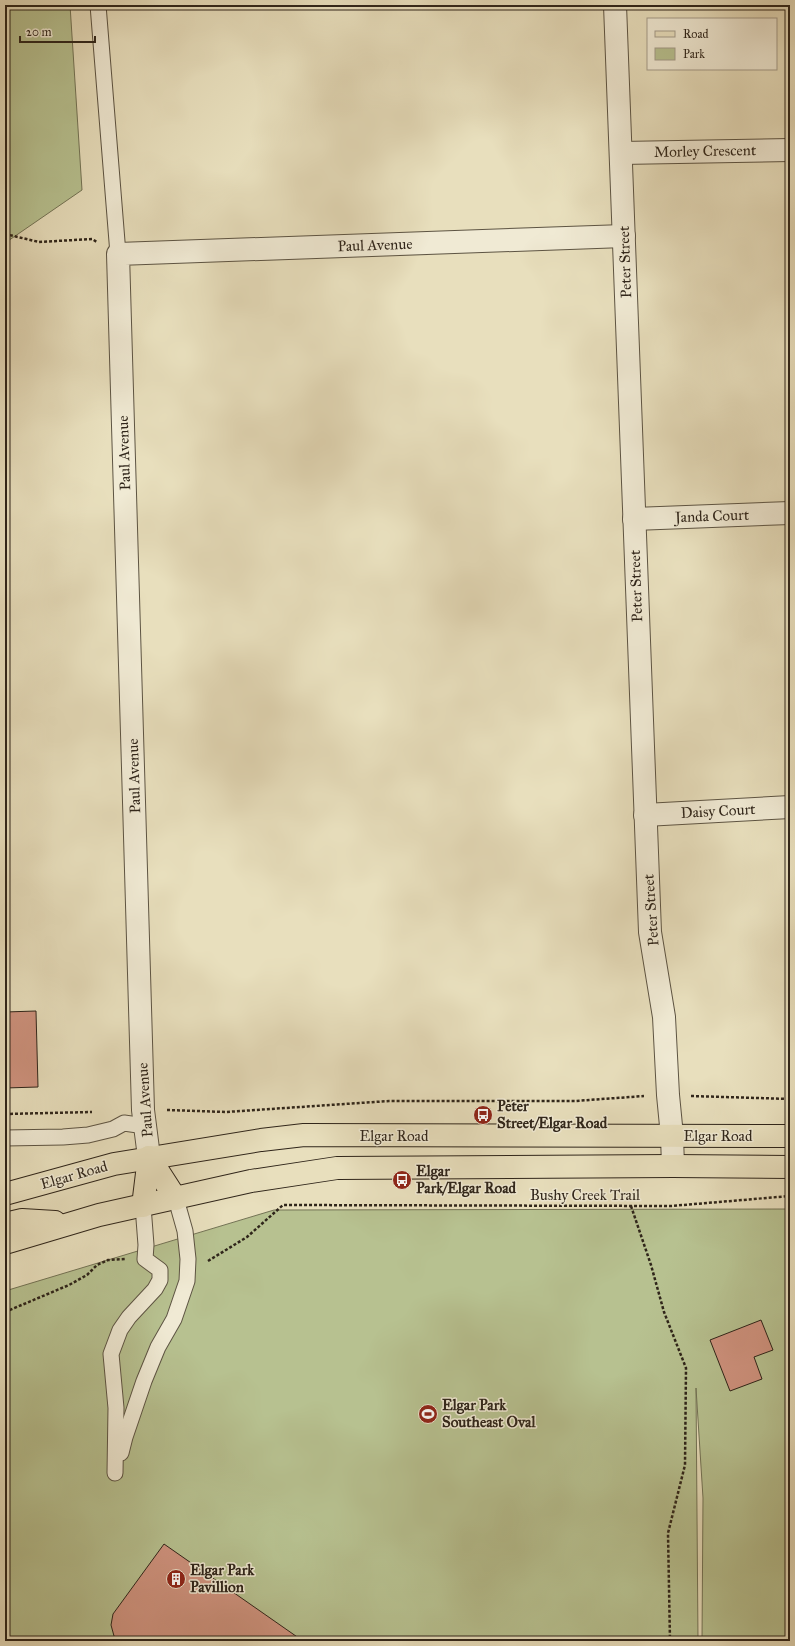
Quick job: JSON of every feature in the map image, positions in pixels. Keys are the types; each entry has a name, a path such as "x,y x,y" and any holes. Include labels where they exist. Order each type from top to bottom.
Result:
{"main road":[{"name":"Elgar Road","path":"5,1194 114,1164 149,1157 260,1140 304,1135 790,1136"},
{"path":"149,1157 176,1199"},
{"path":"143,1206 149,1157"},
{"name":"Elgar Road","path":"5,1243 70,1222 99,1215 251,1181 337,1168 673,1166 790,1167"},
{"name":"Elgar Road","path":"5,1224 22,1220 70,1222"}],"street":[{"name":"Peter Street","path":"615,5 650,932 664,1017 673,1166"},
{"name":"Morley Crescent","path":"621,153 790,150"},
{"name":"Paul Avenue","path":"149,1157 137,1120 118,254 624,236"},
{"name":"Janda Court","path":"634,519 790,513"},
{"name":"Daisy Court","path":"645,815 790,807"}],"lane":[{"path":"98,5 118,254"},
{"path":"5,1138 88,1135 113,1129 137,1120"},
{"path":"143,1206 146,1245 145,1259 160,1270 160,1280 156,1289 129,1317 120,1330 111,1354 116,1408 115,1473 125,1437 144,1381 158,1347 174,1319 187,1281 188,1260 185,1231 176,1199"}],"path":[{"path":"5,234 39,242 92,239 118,254"},
{"path":"137,1120 226,1112 389,1101 575,1101 668,1095 790,1099"},
{"path":"5,1114 100,1111"},
{"name":"Bushy Creek Trail","path":"283,1205 671,1206 790,1196"},
{"path":"631,1206 651,1265 664,1312 686,1368 685,1465 668,1533 670,1641"}],"green space":[{"path":"5,5 70,5 82,190 5,243"},
{"path":"790,1209 790,1641 702,1641 703,1498 696,1388 698,1641 5,1641 5,1291 274,1210"}],"building":[{"path":"36,1011 38,1087 5,1088 5,1012"},
{"path":"761,1320 773,1350 754,1357 762,1379 730,1391 710,1340"},
{"name":"Elgar Park Pavillion","path":"164,1544 303,1641 121,1641 114,1636 111,1625 113,1614"}],"place":[{"name":"Peter Street/Elgar Road","path":"483,1115"},
{"name":"Elgar Park/Elgar Road","path":"402,1180"},
{"name":"Elgar Park Southeast Oval","path":"428,1414"},
{"name":"Elgar Park Pavillion","path":"176,1579"}]}
